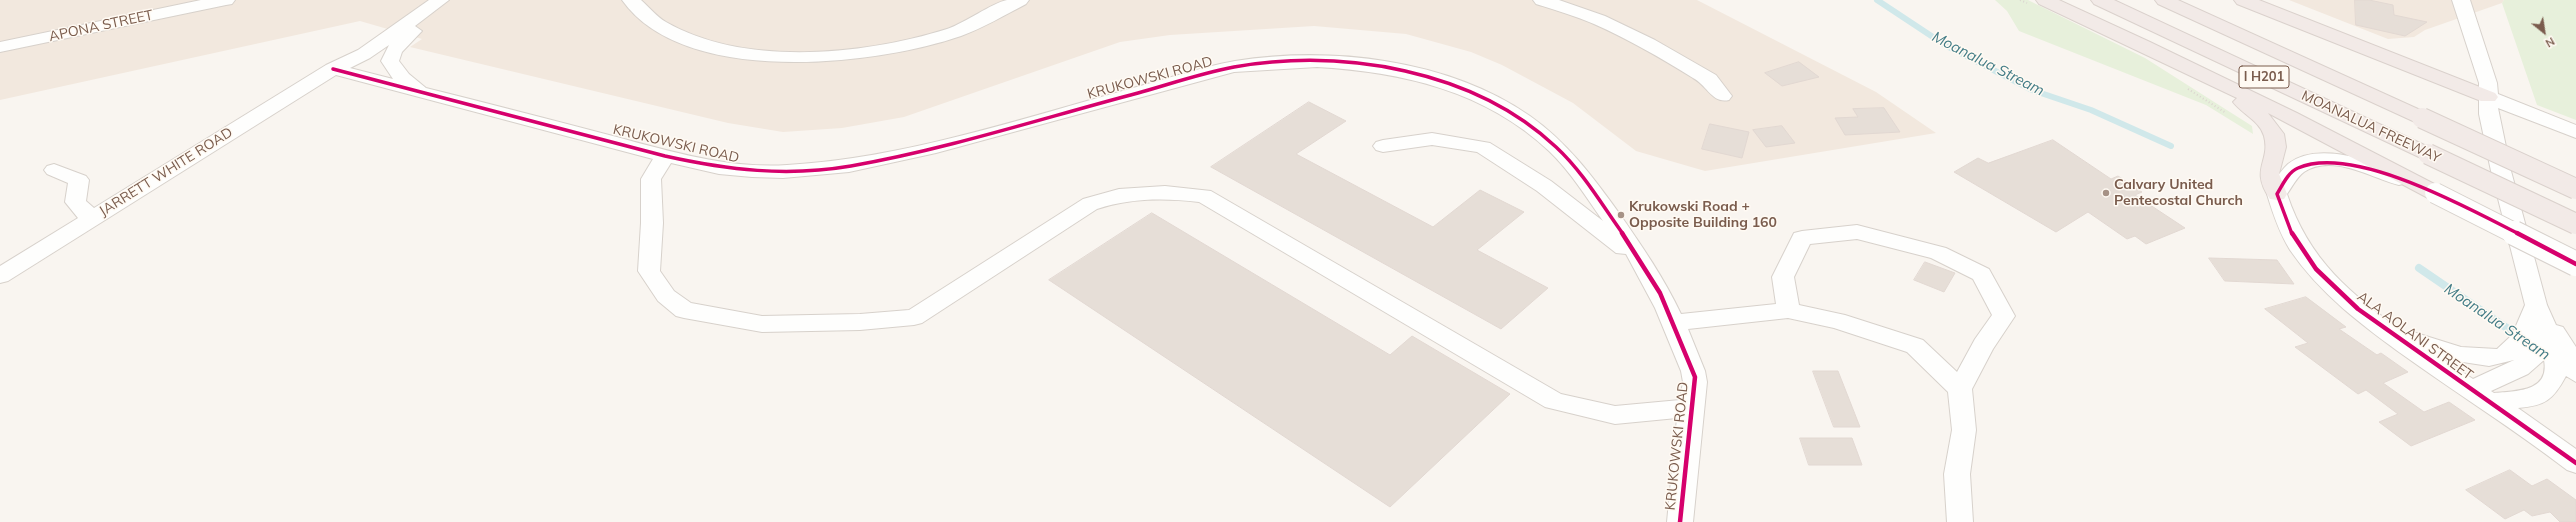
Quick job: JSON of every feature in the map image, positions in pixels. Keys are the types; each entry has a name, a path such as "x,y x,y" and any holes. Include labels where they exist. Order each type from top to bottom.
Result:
{"highway":[{"path":"2045,0 2369,157 2435,193"},
{"name":"MOANALUA FREEWAY","path":"2100,0 2576,224"},
{"name":"MOANALUA FREEWAY","path":"2164,0 2576,189"},
{"path":"2243,0 2488,97"},
{"path":"2089,20 2237,98 2257,112 2274,134 2276,147 2269,174 2277,194"}],"street":[{"name":"APONA STREET","path":"0,46 226,0"},
{"name":"JARRETT WHITE ROAD","path":"0,276 91,218 333,69 364,54 440,0"},
{"path":"427,93 402,78 390,61 394,50 424,22 440,0"},
{"path":"631,0 665,29 696,43 759,55 806,57 883,50 930,39 975,23 1020,0"},
{"path":"1542,0 1599,20 1649,44 1709,79 1722,96"},
{"path":"2461,0 2488,83 2489,114 2501,171 2536,305 2554,353 2558,369 2547,389 2532,398 2524,400 2479,396"},
{"name":"KRUKOWSKI ROAD","path":"333,69 665,156 719,168 752,172 783,172 849,166 929,149 1233,67 1286,61 1351,62 1404,71 1448,85 1489,101 1525,122 1555,146 1585,180 1646,265 1674,323 1695,377 1690,408 1680,522"},
{"path":"2488,97 2576,132"},
{"path":"1384,146 1432,139 1483,147 1544,186 1646,265"},
{"path":"665,156 651,179 652,223 649,271 666,296 684,310 762,324 860,322 914,317 1090,204 1119,195 1165,192 1204,196 1554,401 1615,415 1690,408"},
{"path":"2277,194 2296,168 2316,162 2331,161 2356,164 2378,170 2435,193 2576,264"},
{"path":"54,170 79,180 75,202 91,218"},
{"name":"ALA AOLANI STREET","path":"2277,194 2280,211 2304,254 2321,274 2360,311 2576,464"},
{"path":"1788,310 1783,277 1802,238 1857,232 1938,253 1981,274 2004,316 1983,345 1960,388 1964,430 1957,474 1960,522"},
{"path":"2360,311 2415,341 2449,353 2483,357 2509,354 2519,343 2536,305"},
{"path":"2536,305 2572,358 2576,373"},
{"path":"2479,396 2498,379 2522,366 2533,358 2538,349 2536,305"},
{"path":"1674,323 1788,310 1837,321 1915,346 1960,388"}],"shaded area":[{"path":"0,0 1697,0 1876,92 1936,133 1705,171 1636,151 1573,103 1502,65 1471,52 1406,34 1314,26 1170,35 1120,42 904,117 842,128 783,132 728,123 410,47 422,39 360,21 0,100"},
{"path":"2289,0 2504,0 2502,3 2425,30 2414,37 2388,39"}],"green space":[{"path":"1995,0 2028,0 2145,58 2252,126 2253,134 2206,105 2019,31 2007,11"},
{"path":"2504,0 2576,0 2576,120 2537,105 2502,3"}],"building":[{"path":"2355,0 2369,0 2393,5 2394,15 2427,22 2405,36 2356,25"},
{"path":"1799,62 1819,77 1782,86 1765,73"},
{"path":"1309,102 1346,121 1296,154 1433,227 1480,190 1524,212 1477,250 1548,288 1501,329 1211,167"},
{"path":"1884,108 1900,132 1845,135 1835,118 1858,117 1853,109"},
{"path":"1710,124 1749,132 1742,158 1702,149"},
{"path":"1782,126 1795,143 1766,147 1753,130"},
{"path":"2053,140 2111,179 2118,176 2142,192 2135,195 2185,228 2146,244 2135,236 2127,239 2088,212 2056,232 1954,172 1978,158 1988,163"},
{"path":"1152,213 1390,355 1412,336 1510,394 1390,507 1049,280"},
{"path":"2209,258 2277,260 2294,284 2225,281"},
{"path":"1925,262 1955,273 1944,292 1914,280"},
{"path":"2306,297 2346,327 2339,329 2377,355 2381,353 2408,372 2383,383 2424,412 2449,402 2475,420 2411,446 2379,422 2398,414 2366,390 2358,394 2295,347 2308,343 2265,309"},
{"path":"1813,371 1838,371 1860,427 1834,427"},
{"path":"1800,438 1852,438 1862,465 1809,465"},
{"path":"2510,470 2532,486 2547,479 2576,500 2576,522 2560,522 2550,512 2532,516 2524,510 2505,519 2466,490"}],"waterway":[{"name":"Moanalua Stream","path":"1877,0 1945,45 2032,90 2091,110 2171,146"},
{"name":"Moanalua Stream","path":"2419,268 2520,337"}],"cycle path":[{"path":"333,69 665,156 719,168 783,172 849,166 929,149 1233,67 1274,63 1317,62 1361,64 1404,71 1446,82 1486,98 1523,120 1556,147 1575,168 1635,251 1660,293 1695,377 1680,522"},
{"path":"2576,264 2479,213 2394,177 2355,165 2322,162 2297,168 2289,176 2277,194 2286,221 2299,246 2316,269 2336,290 2404,344 2521,423 2576,463"}],"place":[{"name":"Calvary United Pentecostal Church","path":"2106,193"},
{"name":"Krukowski Road + Opposite Building 160","path":"1621,215"}]}
